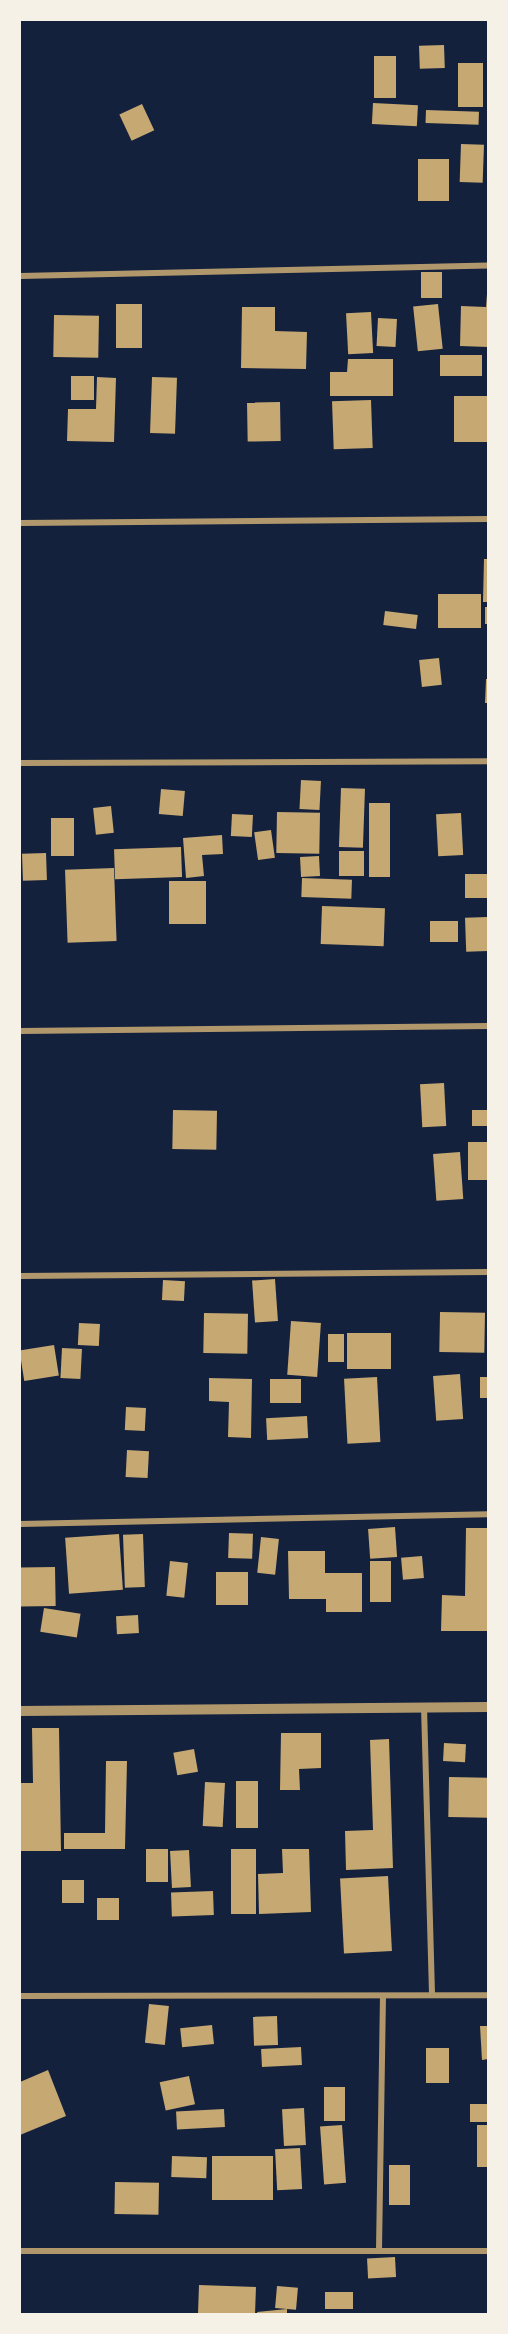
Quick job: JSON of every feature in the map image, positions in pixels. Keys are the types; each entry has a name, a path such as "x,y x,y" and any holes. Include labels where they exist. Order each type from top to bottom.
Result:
{"street":[{"path":"20,276 489,264"},
{"path":"20,523 489,519"},
{"path":"20,763 489,761"},
{"path":"20,1031 489,1026"},
{"path":"20,1276 489,1272"},
{"path":"20,1524 489,1514"},
{"path":"424,1707 432,1995"},
{"path":"20,1711 489,1707"},
{"path":"20,1996 489,1995"},
{"path":"379,2250 383,1996"},
{"path":"20,2251 489,2251"}],"building":[{"path":"444,45 445,68 420,69 419,46"},
{"path":"374,56 396,56 396,98 374,98"},
{"path":"458,63 483,63 483,107 458,107"},
{"path":"373,103 418,105 417,126 372,124"},
{"path":"142,104 154,130 132,141 119,115"},
{"path":"426,110 479,112 479,125 426,123"},
{"path":"461,144 484,145 483,183 460,182"},
{"path":"418,159 449,159 449,201 418,201"},
{"path":"421,272 442,272 442,298 421,298"},
{"path":"488,281 488,347 460,346 461,306 486,307"},
{"path":"116,304 142,304 142,348 116,348"},
{"path":"438,304 443,349 418,351 413,307"},
{"path":"242,307 275,307 275,331 307,332 306,369 241,368"},
{"path":"371,312 373,353 348,354 346,313"},
{"path":"54,315 99,316 98,358 53,357"},
{"path":"378,318 397,319 396,347 377,346"},
{"path":"440,355 482,355 482,376 440,376"},
{"path":"348,359 393,359 393,396 330,396 330,372 347,372"},
{"path":"71,376 94,376 94,400 71,400"},
{"path":"97,377 116,378 114,442 67,441 68,409 96,409"},
{"path":"152,377 177,378 175,434 150,433"},
{"path":"454,396 488,396 488,442 454,442"},
{"path":"371,400 373,448 334,449 332,401"},
{"path":"280,402 281,441 248,442 247,403"},
{"path":"484,559 488,559 488,602 483,602"},
{"path":"438,594 481,594 481,628 438,628"},
{"path":"485,607 488,607 488,624 485,624"},
{"path":"385,611 418,615 416,629 383,625"},
{"path":"439,658 442,685 422,687 419,660"},
{"path":"486,679 488,679 488,703 485,703"},
{"path":"301,780 321,781 319,810 299,809"},
{"path":"341,788 365,789 363,848 339,847"},
{"path":"161,789 185,791 183,816 159,814"},
{"path":"369,803 390,803 390,877 369,877"},
{"path":"111,806 114,833 96,835 93,808"},
{"path":"277,812 320,813 319,854 276,853"},
{"path":"461,813 463,855 438,856 436,814"},
{"path":"232,814 253,815 252,837 231,836"},
{"path":"51,818 74,818 74,856 51,856"},
{"path":"271,830 275,858 258,860 254,832"},
{"path":"222,835 223,854 202,855 204,876 186,878 183,838"},
{"path":"181,847 182,877 115,879 114,849"},
{"path":"339,851 364,851 364,876 339,876"},
{"path":"46,853 47,880 23,881 22,854"},
{"path":"319,856 320,876 301,877 300,857"},
{"path":"114,868 117,941 68,943 65,870"},
{"path":"465,874 488,874 488,898 465,898"},
{"path":"302,878 352,880 351,899 301,897"},
{"path":"169,881 206,881 206,924 169,924"},
{"path":"322,906 385,908 384,946 321,944"},
{"path":"487,917 488,951 466,952 465,918"},
{"path":"430,921 458,921 458,942 430,942"},
{"path":"444,1083 446,1126 422,1127 420,1084"},
{"path":"173,1110 217,1111 216,1150 172,1149"},
{"path":"472,1110 488,1110 488,1126 472,1126"},
{"path":"468,1142 488,1142 488,1180 468,1180"},
{"path":"460,1152 463,1199 436,1201 433,1154"},
{"path":"275,1279 278,1321 255,1323 252,1281"},
{"path":"163,1280 185,1281 184,1301 162,1300"},
{"path":"440,1312 485,1313 484,1353 439,1352"},
{"path":"204,1313 248,1314 247,1354 203,1353"},
{"path":"291,1321 321,1323 317,1377 287,1375"},
{"path":"79,1323 100,1324 99,1346 78,1345"},
{"path":"347,1333 391,1333 391,1369 347,1369"},
{"path":"328,1334 344,1334 344,1362 328,1362"},
{"path":"54,1345 59,1376 24,1381 20,1350"},
{"path":"62,1348 82,1349 80,1379 60,1378"},
{"path":"460,1374 463,1419 436,1421 433,1376"},
{"path":"377,1377 380,1442 347,1444 344,1379"},
{"path":"480,1377 488,1377 488,1398 480,1398"},
{"path":"209,1378 252,1379 251,1438 228,1437 229,1402 209,1401"},
{"path":"270,1379 301,1379 301,1403 270,1403"},
{"path":"126,1407 146,1408 145,1431 125,1430"},
{"path":"307,1416 308,1438 267,1440 266,1418"},
{"path":"127,1450 149,1451 148,1478 126,1477"},
{"path":"395,1527 397,1557 370,1559 368,1529"},
{"path":"466,1528 488,1528 488,1631 441,1631 442,1595 465,1596"},
{"path":"229,1533 253,1534 252,1559 228,1558"},
{"path":"119,1534 123,1590 69,1594 65,1538"},
{"path":"143,1534 145,1587 125,1588 123,1535"},
{"path":"261,1537 279,1539 275,1575 257,1573"},
{"path":"288,1551 325,1551 325,1573 362,1573 362,1612 326,1612 326,1599 289,1599"},
{"path":"422,1556 424,1578 403,1580 401,1558"},
{"path":"170,1561 188,1563 184,1598 166,1596"},
{"path":"370,1561 391,1561 391,1602 370,1602"},
{"path":"55,1567 56,1606 21,1607 20,1568"},
{"path":"216,1572 248,1572 248,1605 216,1605"},
{"path":"44,1608 81,1614 77,1637 40,1632"},
{"path":"138,1615 139,1633 117,1634 116,1616"},
{"path":"32,1728 59,1728 61,1851 20,1851 20,1783 33,1783"},
{"path":"281,1733 321,1733 321,1768 299,1769 300,1790 280,1790"},
{"path":"389,1739 393,1868 346,1870 345,1831 373,1830 370,1740"},
{"path":"444,1743 466,1744 465,1762 443,1761"},
{"path":"194,1749 198,1772 177,1775 173,1753"},
{"path":"106,1761 127,1761 125,1849 64,1849 64,1833 105,1833"},
{"path":"449,1777 488,1778 487,1818 448,1817"},
{"path":"236,1781 258,1781 258,1828 236,1828"},
{"path":"205,1782 225,1783 223,1827 203,1826"},
{"path":"146,1849 168,1849 168,1882 146,1882"},
{"path":"231,1849 256,1849 256,1914 231,1914"},
{"path":"282,1849 309,1849 311,1912 259,1914 258,1874 283,1873"},
{"path":"189,1850 191,1887 172,1888 170,1851"},
{"path":"388,1876 392,1951 344,1953 340,1879"},
{"path":"62,1880 84,1880 84,1903 62,1903"},
{"path":"213,1891 214,1915 172,1916 171,1892"},
{"path":"97,1898 119,1898 119,1920 97,1920"},
{"path":"149,2004 169,2006 165,2045 145,2043"},
{"path":"277,2016 278,2045 254,2046 253,2017"},
{"path":"212,2025 214,2044 182,2047 180,2028"},
{"path":"480,2026 488,2026 488,2059 482,2060"},
{"path":"301,2047 302,2065 262,2067 261,2049"},
{"path":"426,2048 449,2048 449,2083 426,2083"},
{"path":"48,2070 66,2116 20,2135 20,2082"},
{"path":"189,2076 195,2104 166,2111 160,2082"},
{"path":"324,2087 345,2087 345,2121 324,2121"},
{"path":"470,2104 488,2104 488,2122 470,2122"},
{"path":"304,2108 306,2145 284,2146 282,2109"},
{"path":"224,2109 225,2127 177,2129 176,2112"},
{"path":"342,2125 346,2183 324,2184 320,2127"},
{"path":"477,2125 488,2125 488,2167 477,2167"},
{"path":"300,2148 302,2189 277,2190 275,2149"},
{"path":"172,2156 207,2157 206,2178 171,2177"},
{"path":"212,2156 273,2156 273,2200 212,2200"},
{"path":"389,2165 410,2165 410,2205 389,2205"},
{"path":"115,2182 159,2183 158,2215 114,2214"},
{"path":"395,2257 396,2277 368,2278 367,2258"},
{"path":"199,2285 256,2287 255,2314 198,2314"},
{"path":"277,2286 298,2288 296,2310 275,2308"},
{"path":"325,2292 353,2292 353,2309 325,2309"},
{"path":"287,2309 287,2314 258,2314 257,2312"}]}
